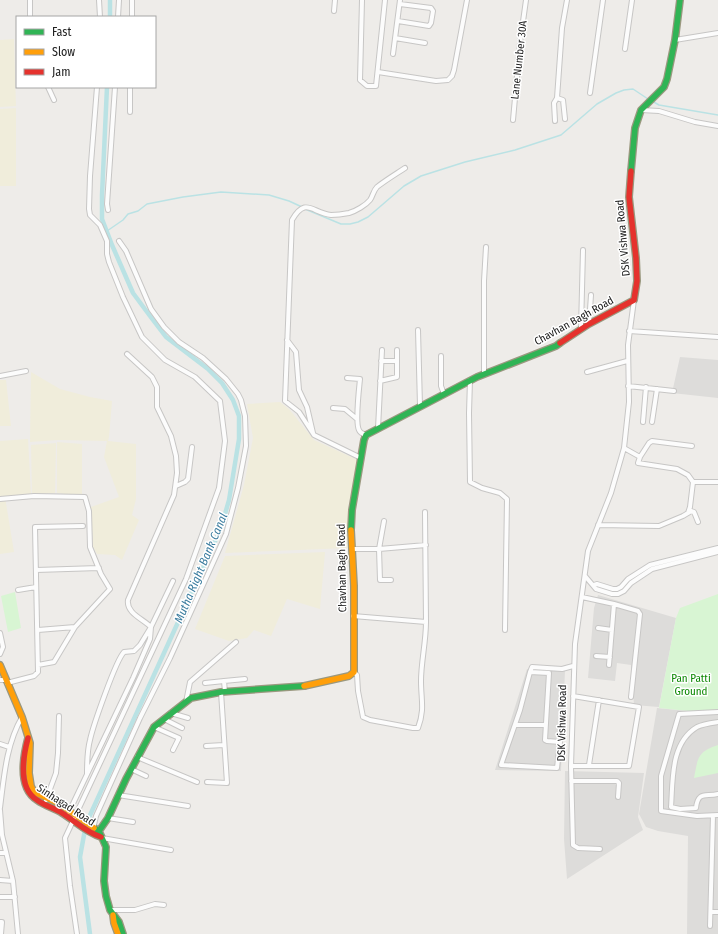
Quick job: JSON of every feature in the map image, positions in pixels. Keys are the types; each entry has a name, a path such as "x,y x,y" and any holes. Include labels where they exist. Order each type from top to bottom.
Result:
{"street":[{"path":"30,0 30,16"},
{"path":"99,0 100,16"},
{"path":"118,16 119,0"},
{"path":"132,0 132,16"},
{"path":"334,11 335,0"},
{"path":"362,0 360,80 367,86 376,86 385,0"},
{"path":"378,72 436,81 448,80 452,76 454,70 467,0"},
{"name":"Lane Number 30A","path":"513,120 520,43 526,0"},
{"path":"555,122 554,103 557,98 562,28 567,0"},
{"path":"590,93 603,0"},
{"path":"625,49 632,0"},
{"path":"642,108 664,87 667,79 675,40 680,0"},
{"path":"393,54 400,2 431,8 433,11 429,26 398,21"},
{"path":"675,40 718,33"},
{"path":"395,38 425,43"},
{"path":"48,88 54,100"},
{"path":"77,934 65,838 186,580 219,488 225,441 220,401 195,377 165,360 142,337 123,297 109,262 107,254 107,241 100,226 90,215 90,176 97,88"},
{"path":"108,210 107,204 115,88"},
{"path":"130,88 130,112"},
{"path":"557,98 563,100 564,119"},
{"path":"642,108 659,111 695,122 718,126"},
{"name":"DSK Vishwa Road","path":"600,849 578,848 574,846 571,781 573,666 586,576 588,551 610,493 624,448 629,402 627,361 629,331 637,281 629,197 635,128 642,108"},
{"path":"361,458 314,435 299,412 285,402 292,220 300,209 306,207 311,207 331,215 350,212 362,207 370,200 377,187 405,168"},
{"path":"92,834 96,816 140,718 174,651 226,534 238,488 246,446 245,416 238,394 226,379 202,358 179,342 164,327 151,308 126,251 119,240"},
{"path":"484,374 484,281 486,246"},
{"path":"581,329 583,250"},
{"path":"589,324 591,296"},
{"name":"Chavhan Bagh Road","path":"354,672 354,586 351,538 352,510 366,435 470,380 556,346 589,324 634,300"},
{"path":"418,330 420,406"},
{"path":"629,331 718,337"},
{"path":"287,340 296,352 299,390 308,407 314,435"},
{"path":"378,428 382,350"},
{"path":"380,381 397,378 397,350"},
{"path":"127,354 155,382 157,387 157,407 171,436 176,456 176,486 174,495 128,600 128,607 139,619 151,627"},
{"path":"441,356 441,386 444,394"},
{"path":"381,361 397,361"},
{"path":"587,372 627,361"},
{"path":"0,376 26,371"},
{"path":"347,378 360,379 357,419 358,429 366,435"},
{"path":"470,380 470,482 482,488 500,493 507,499 505,630"},
{"path":"628,386 674,391"},
{"path":"643,422 646,387"},
{"path":"652,422 657,388"},
{"path":"334,408 345,409 357,419"},
{"path":"688,513 690,507 692,482 688,475 677,470 638,463 640,457 652,441 692,446"},
{"path":"176,486 188,479 192,447"},
{"path":"624,448 640,457"},
{"path":"692,482 718,482"},
{"path":"0,499 34,496 85,497 88,511 90,547 110,589 75,627 54,662 38,665"},
{"path":"598,525 659,526 691,511 694,512 698,522"},
{"path":"99,831 108,818 137,757 154,727 191,698 223,692 302,686 348,676 354,672 357,675 358,691 363,717 370,720 418,728 423,705 421,682 426,634 425,512"},
{"path":"384,521 379,549 380,580 391,580"},
{"path":"4,681 34,676 38,672 35,527 83,526"},
{"path":"352,549 379,549 426,545"},
{"path":"586,576 594,585 597,584 612,590 617,589 621,588 628,579 650,565 707,552 718,548"},
{"path":"707,552 718,552"},
{"path":"36,570 99,568"},
{"path":"87,776 87,756 90,740 120,656 124,652 134,651 139,647 151,627 172,581"},
{"path":"18,590 36,587"},
{"path":"582,597 638,611 640,614 632,697"},
{"path":"609,665 614,604"},
{"path":"353,616 426,622"},
{"path":"38,630 75,627"},
{"path":"69,813 150,639 151,627"},
{"path":"598,628 612,630"},
{"path":"0,633 3,647 0,654"},
{"path":"186,702 190,682 236,642"},
{"path":"596,656 610,657"},
{"name":"Sinhagad Road","path":"0,665 4,681 22,717 28,737 25,784 28,791 32,797 57,806 69,813 92,834 101,838"},
{"path":"530,672 549,673 545,740 560,742 557,768 502,766 530,672 532,667 562,669 573,666"},
{"path":"205,682 245,679"},
{"path":"206,782 227,783 224,745 224,681"},
{"path":"571,766 629,766 639,708 572,696"},
{"path":"590,765 599,700"},
{"path":"718,712 679,714 661,776 661,812 697,816 718,815"},
{"path":"171,714 188,718"},
{"path":"45,801 56,773 60,716"},
{"path":"18,934 13,881 1,830 0,809 2,780 9,747 17,725 22,717"},
{"path":"164,719 182,728"},
{"path":"718,722 704,724 697,727 685,738 679,748 675,764 671,807 680,809 696,808 697,799 700,796 718,794"},
{"path":"515,724 546,725"},
{"path":"154,727 179,738 173,750"},
{"path":"0,744 9,747"},
{"path":"206,746 224,745"},
{"path":"137,757 197,782"},
{"path":"131,769 146,776"},
{"path":"571,781 617,781 619,783 618,796"},
{"path":"118,795 188,806"},
{"path":"710,926 713,816"},
{"name":"Sinhagad Road","path":"74,818 94,827 99,831 104,842 106,852 104,886 118,934"},
{"path":"108,818 133,822"},
{"path":"101,838 171,850"},
{"path":"0,853 6,853"},
{"path":"0,880 13,881"},
{"path":"0,897 15,897"},
{"path":"112,912 135,910 155,904 164,905"},
{"name":"Sinhagad Road","path":"112,912 119,922 124,934"},
{"path":"711,912 718,912"},
{"path":"0,922 2,922 1,934"}],"shaded area":[{"path":"14,39 16,106 0,107 0,40"},
{"path":"16,108 16,186 0,186 0,109"},
{"path":"680,357 718,360 718,398 672,393"},
{"path":"31,372 60,389 112,401 108,441 136,444 136,499 132,515 139,520 122,560 115,555 97,554 93,547 91,507 119,497 104,457 107,441 58,440 30,442"},
{"path":"0,380 6,380 11,426 0,426"},
{"path":"280,402 289,409 314,440 358,460 348,507 348,548 225,553 244,485 253,438 247,404"},
{"path":"28,439 31,494 0,497 0,441"},
{"path":"57,442 82,444 82,496 57,493"},
{"path":"56,443 55,493 32,494 31,445"},
{"path":"5,497 14,552 0,554 0,499"},
{"path":"325,552 320,609 287,599 271,636 254,630 247,638 229,641 195,629 225,556"},
{"path":"598,595 676,618 659,707 634,705 631,665 617,663 615,681 588,678 594,608"},
{"path":"527,669 565,670 561,771 495,770"},
{"path":"657,708 718,714 718,934 687,934 688,836 658,831 646,827 639,814"},
{"path":"565,771 644,773 638,817 643,830 567,879 564,839"}],"green space":[{"path":"15,592 21,628 8,632 1,596"},
{"name":"Pan Patti Ground","path":"718,594 718,714 659,708 676,618 680,608"},
{"path":"718,745 718,773 694,778 696,765 702,753"}],"waterway":[{"name":"Mutha Right Bank Canal","path":"110,0 110,16"},
{"name":"Mutha Right Bank Canal","path":"90,934 80,857 86,824 221,528 229,500 239,439 239,416 233,400 222,383 208,369 166,337 133,293 102,219 107,88"},
{"path":"305,209 341,224 358,222 368,217 404,186 421,176 465,162 515,150 561,135 597,104 616,93 633,89 648,99"},
{"path":"652,101 659,105 718,115"},
{"path":"107,231 123,220 128,214 138,211 147,204 221,192 269,195 302,207"}],"traffic: fast":[{"path":"631,171 635,128 641,110 664,87 667,79 675,40 680,0"},
{"path":"351,530 352,510 366,435 477,377 556,346 560,343"},
{"path":"99,831 108,818 126,779 154,727 191,698 221,692 304,686"},
{"path":"94,828 99,831 106,847 104,881 106,896 110,910 119,922 123,934"}],"traffic: slow":[{"path":"304,686 349,676 354,672 354,586 351,530"},
{"path":"0,665 22,717 30,743 29,773 31,786 34,792 58,803 94,828"},
{"path":"113,915 118,934"}],"traffic: jam":[{"path":"560,343 589,324 634,300 637,281 629,197 631,171"},
{"path":"28,738 24,763 24,780 31,795 40,802 59,811 85,829 101,837"}]}
